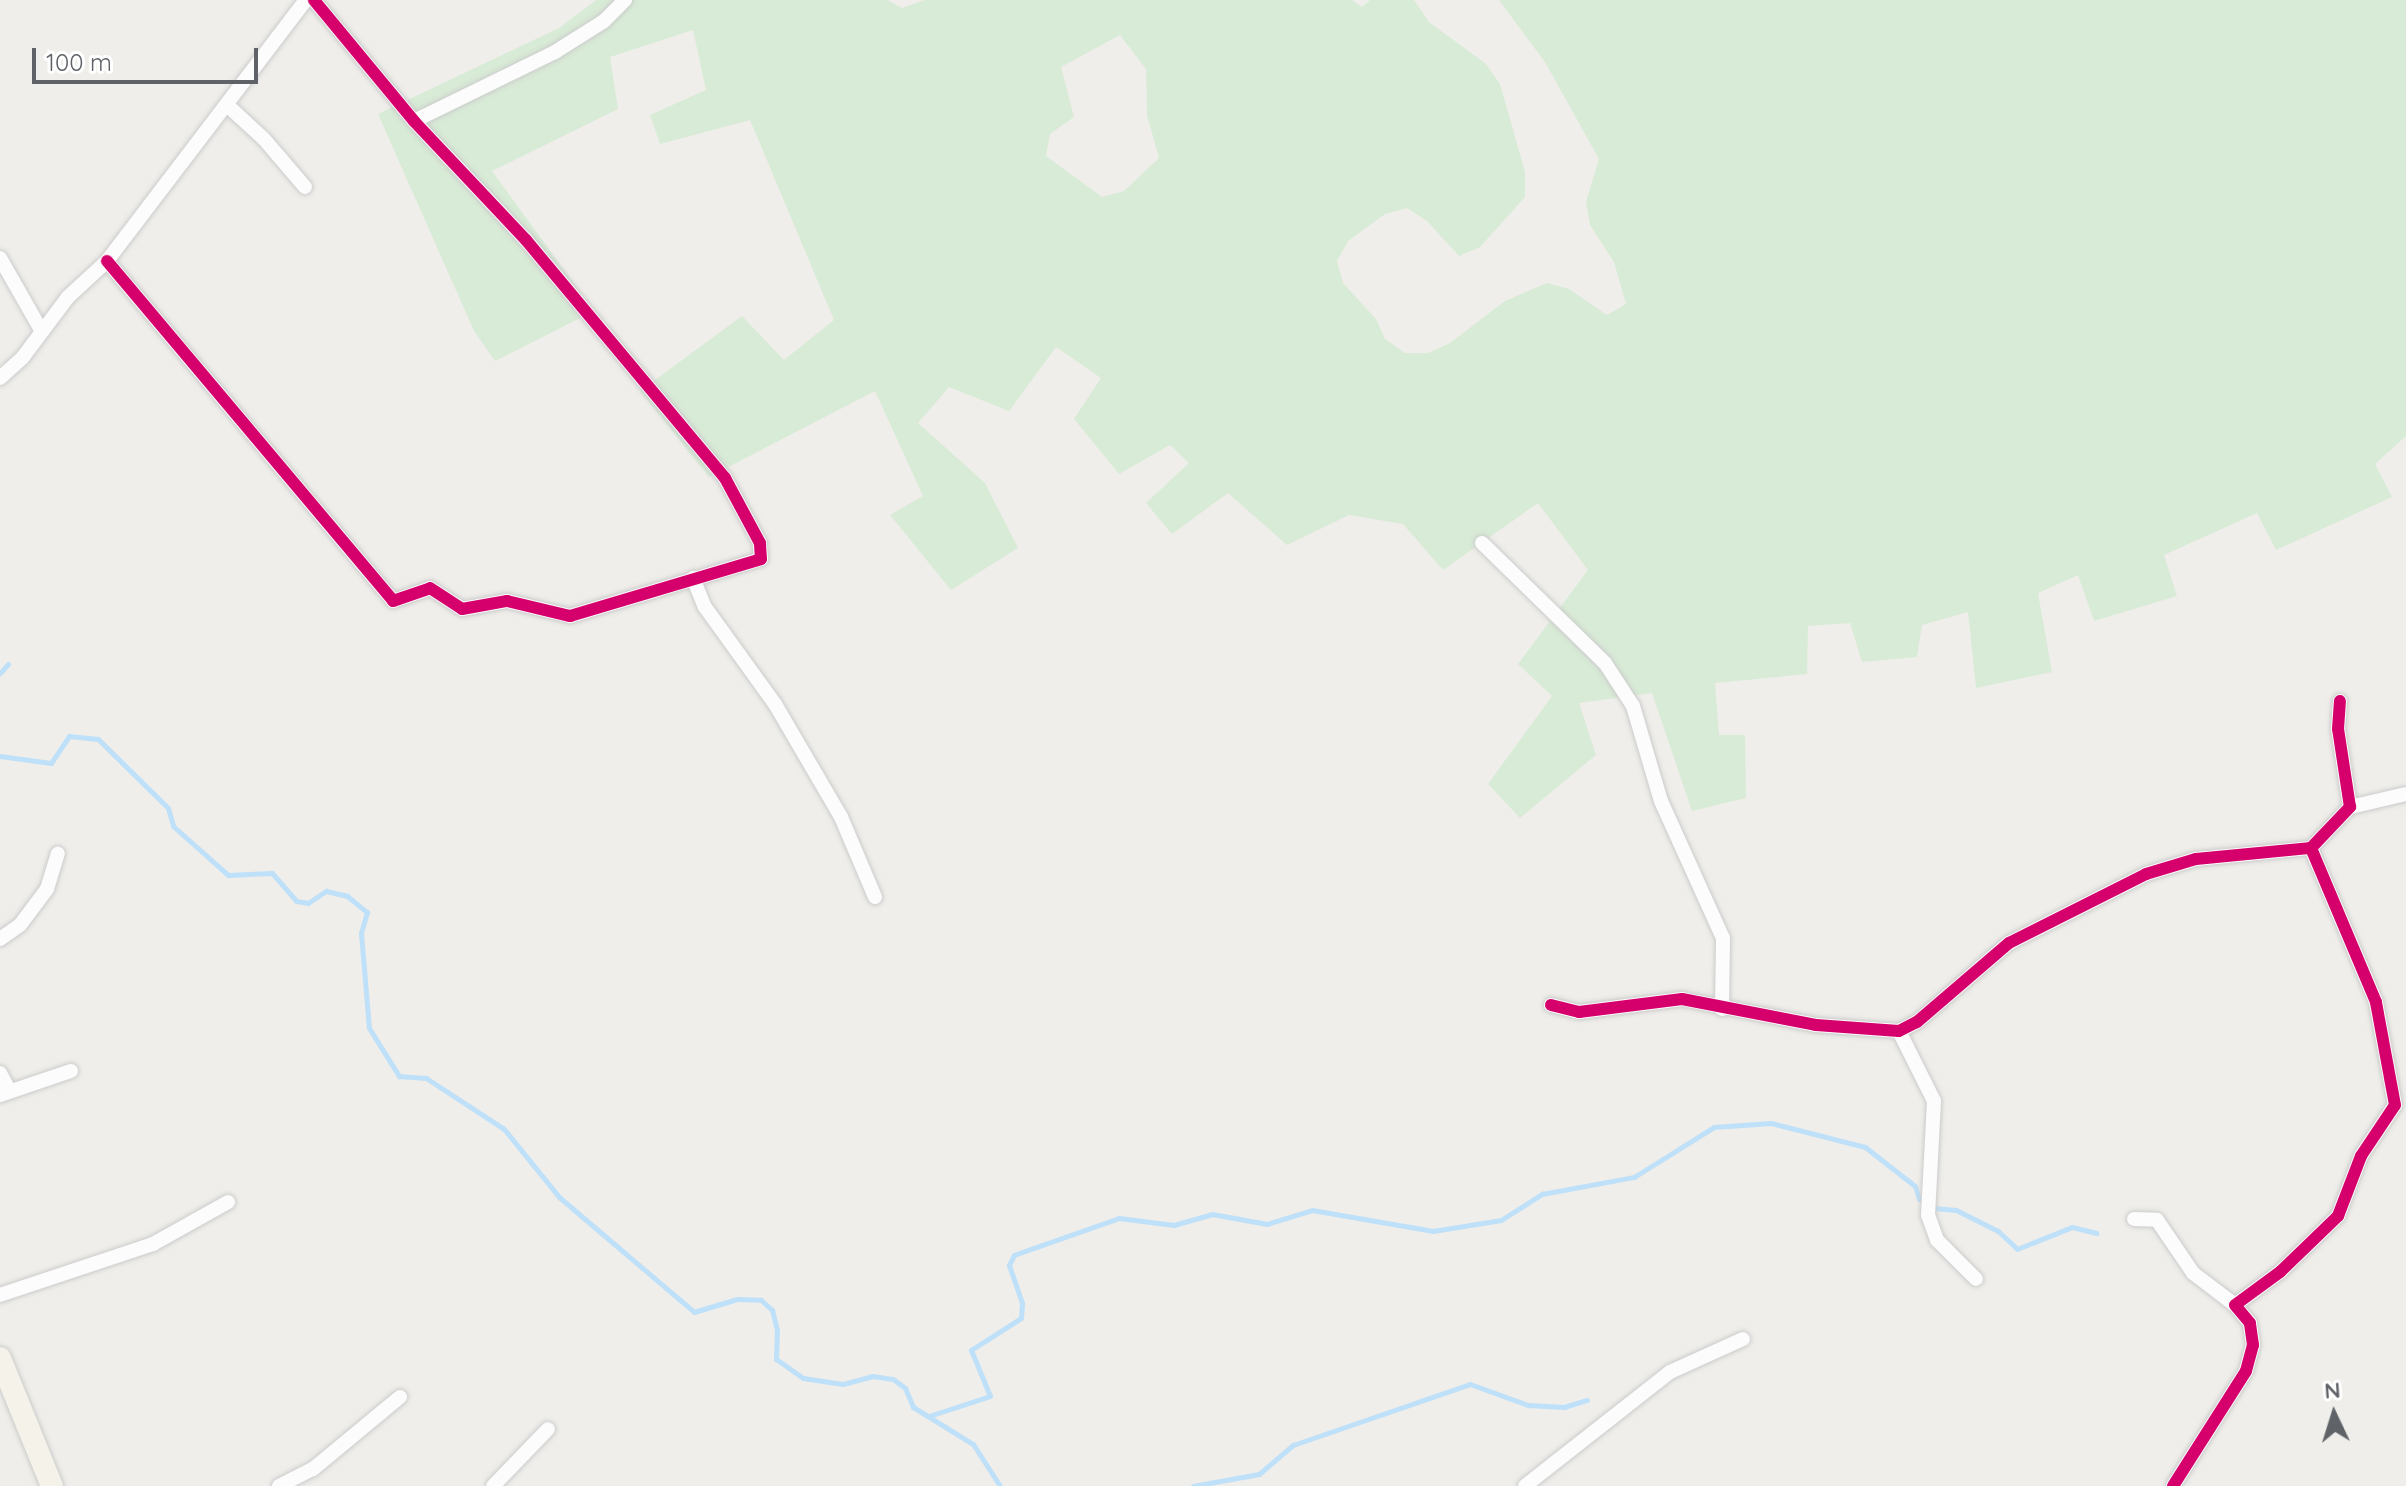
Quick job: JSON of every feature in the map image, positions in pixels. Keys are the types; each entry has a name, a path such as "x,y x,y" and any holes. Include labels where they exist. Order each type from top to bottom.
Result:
{"main road":[{"path":"0,1358 7,1391 52,1486"}],"street":[{"path":"0,378 23,357 41,330 107,261 306,0"},
{"path":"107,261 393,601 430,588 462,609 507,601 570,616 761,559 760,543 725,478 526,240 414,121 314,0"},
{"path":"414,121 555,52 604,21 625,0"},
{"path":"227,105 264,139 305,187"},
{"path":"0,258 41,330"},
{"path":"1482,543 1605,663 1633,706 1661,801 1723,938 1722,1009"},
{"path":"693,578 705,607 775,704 841,817 875,897"},
{"path":"2340,701 2338,729 2350,807"},
{"path":"1551,1005 1579,1012 1656,998 1816,1025 1899,1031 1917,1022 2009,943 2146,874 2196,859 2311,848 2350,807 2406,794"},
{"path":"2311,848 2376,1002 2395,1105"},
{"path":"0,939 20,925 47,889 58,854"},
{"path":"1899,1031 1934,1101 1928,1215 1937,1240 1976,1279"},
{"path":"0,1073 4,1093 71,1071"},
{"path":"2235,1305 2280,1272 2338,1216 2361,1156 2406,1093"},
{"path":"0,1295 153,1244 228,1202"},
{"path":"2134,1219 2160,1222 2193,1273 2235,1305 2250,1323 2253,1345 2246,1371 2173,1486"},
{"path":"1525,1486 1670,1372 1743,1339"},
{"path":"279,1486 324,1461 400,1397"},
{"path":"493,1486 548,1429"}],"green space":[{"path":"596,0 887,0 902,8 925,0 1352,0 1362,7 1370,0 1414,0 1429,22 1486,64 1500,84 1525,172 1525,197 1480,247 1459,256 1427,221 1407,208 1385,214 1348,241 1337,261 1343,283 1376,319 1385,339 1405,353 1428,353 1450,343 1505,301 1547,283 1569,289 1607,315 1626,304 1614,262 1590,225 1586,202 1599,159 1545,62 1499,0 2406,0 2406,436 2375,464 2392,497 2276,550 2257,513 2164,555 2177,596 2094,621 2078,575 2038,593 2052,672 1976,688 1968,612 1922,625 1917,657 1862,662 1850,623 1808,626 1807,674 1715,683 1719,735 1745,735 1746,798 1692,811 1652,693 1579,703 1596,755 1520,818 1488,784 1552,696 1518,664 1588,570 1538,503 1443,570 1403,524 1349,515 1287,545 1228,493 1172,534 1146,503 1189,463 1170,445 1119,474 1074,419 1101,378 1056,347 1009,411 949,387 918,423 985,483 1018,548 951,590 890,515 923,496 875,391 709,477 640,391 742,316 784,360 834,320 750,120 660,144 650,115 706,90 693,30 610,57 618,109 492,171 594,311 495,361 474,331 378,114 559,28","holes":["1120,35 1146,69 1147,115 1159,158 1124,191 1102,197 1046,156 1050,134 1074,117 1061,67"]}],"waterway":[{"path":"0,673 8,664"},
{"path":"0,756 51,763 69,736 98,739 168,808 173,826 228,875 272,873 296,901 308,903 326,891 347,896 367,912 361,933 369,1028 399,1076 426,1078 504,1129 559,1197 694,1312 737,1299 761,1300 772,1310 777,1330 776,1359 803,1378 843,1384 873,1376 893,1379 905,1388 913,1407 973,1444 1000,1486"},
{"path":"929,1416 990,1396 971,1350 1021,1318 1022,1303 1009,1265 1014,1255 1119,1218 1174,1225 1212,1214 1267,1224 1312,1210 1433,1231 1501,1220 1542,1194 1634,1177 1714,1127 1771,1123 1865,1147 1915,1186 1919,1199"},
{"path":"1933,1208 1956,1210 1998,1231 2017,1249 2072,1227 2096,1233"},
{"path":"1193,1486 1259,1474 1293,1445 1470,1384 1528,1405 1564,1407 1587,1400"}],"cycle path":[{"path":"107,261 393,601 430,588 462,609 507,601 570,616 761,559 760,543 725,478 526,240 414,121 314,0"},
{"path":"1551,1005 1579,1012 1682,999 1816,1025 1899,1031 1917,1022 2009,943 2146,874 2196,859 2311,848 2350,807 2338,729 2340,701"},
{"path":"2173,1486 2246,1371 2253,1345 2250,1323 2235,1305 2280,1272 2338,1216 2361,1156 2395,1105 2376,1002 2311,848"}]}
